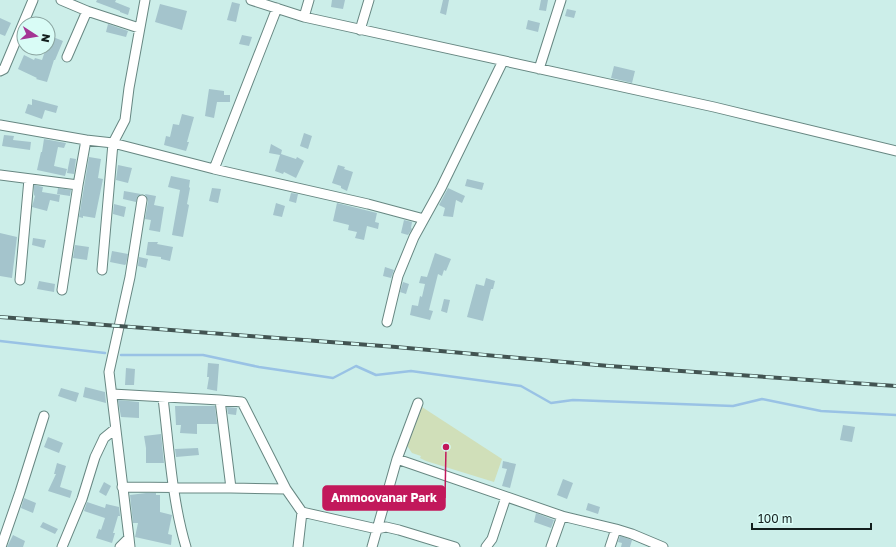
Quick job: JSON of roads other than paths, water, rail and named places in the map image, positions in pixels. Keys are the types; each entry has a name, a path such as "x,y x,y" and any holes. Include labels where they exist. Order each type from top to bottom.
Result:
{"street":[{"path":"0,71 4,70 33,0"},
{"path":"62,0 88,11 139,28"},
{"path":"102,270 113,144 125,120 139,28 145,0"},
{"path":"251,0 304,17 714,107 896,151"},
{"path":"304,17 309,0"},
{"path":"360,30 369,0"},
{"path":"539,69 561,0"},
{"path":"214,169 277,8"},
{"path":"67,57 88,11"},
{"path":"387,322 398,276 414,237 441,188 503,61"},
{"path":"0,126 113,144 424,218"},
{"path":"62,290 86,140"},
{"path":"0,174 78,185"},
{"path":"20,280 29,179"},
{"path":"120,547 129,542 109,372 130,277 142,200"},
{"path":"112,394 242,402 286,489 302,512 298,547"},
{"path":"163,398 174,488 181,532 186,547"},
{"path":"220,400 231,488"},
{"path":"372,547 397,459 418,403"},
{"path":"1,547 44,416"},
{"path":"62,547 82,499 95,457 104,438 115,429"},
{"path":"397,459 562,516 632,534 663,547"},
{"path":"122,487 286,489"},
{"path":"486,547 492,539 506,497"},
{"path":"302,512 377,529 386,527 455,547"},
{"path":"552,547 562,516"},
{"path":"610,547 616,529"}],"waterway":[{"path":"0,341 105,353"},
{"path":"121,355 203,355 259,367 333,378 356,366 376,375 411,371 521,386 551,403 573,400 733,406 762,399 821,411 896,415"}],"railway":[{"path":"0,317 396,347 609,366 896,386"}],"place":[{"name":"Ammoovanar Park","path":"446,447"}]}
